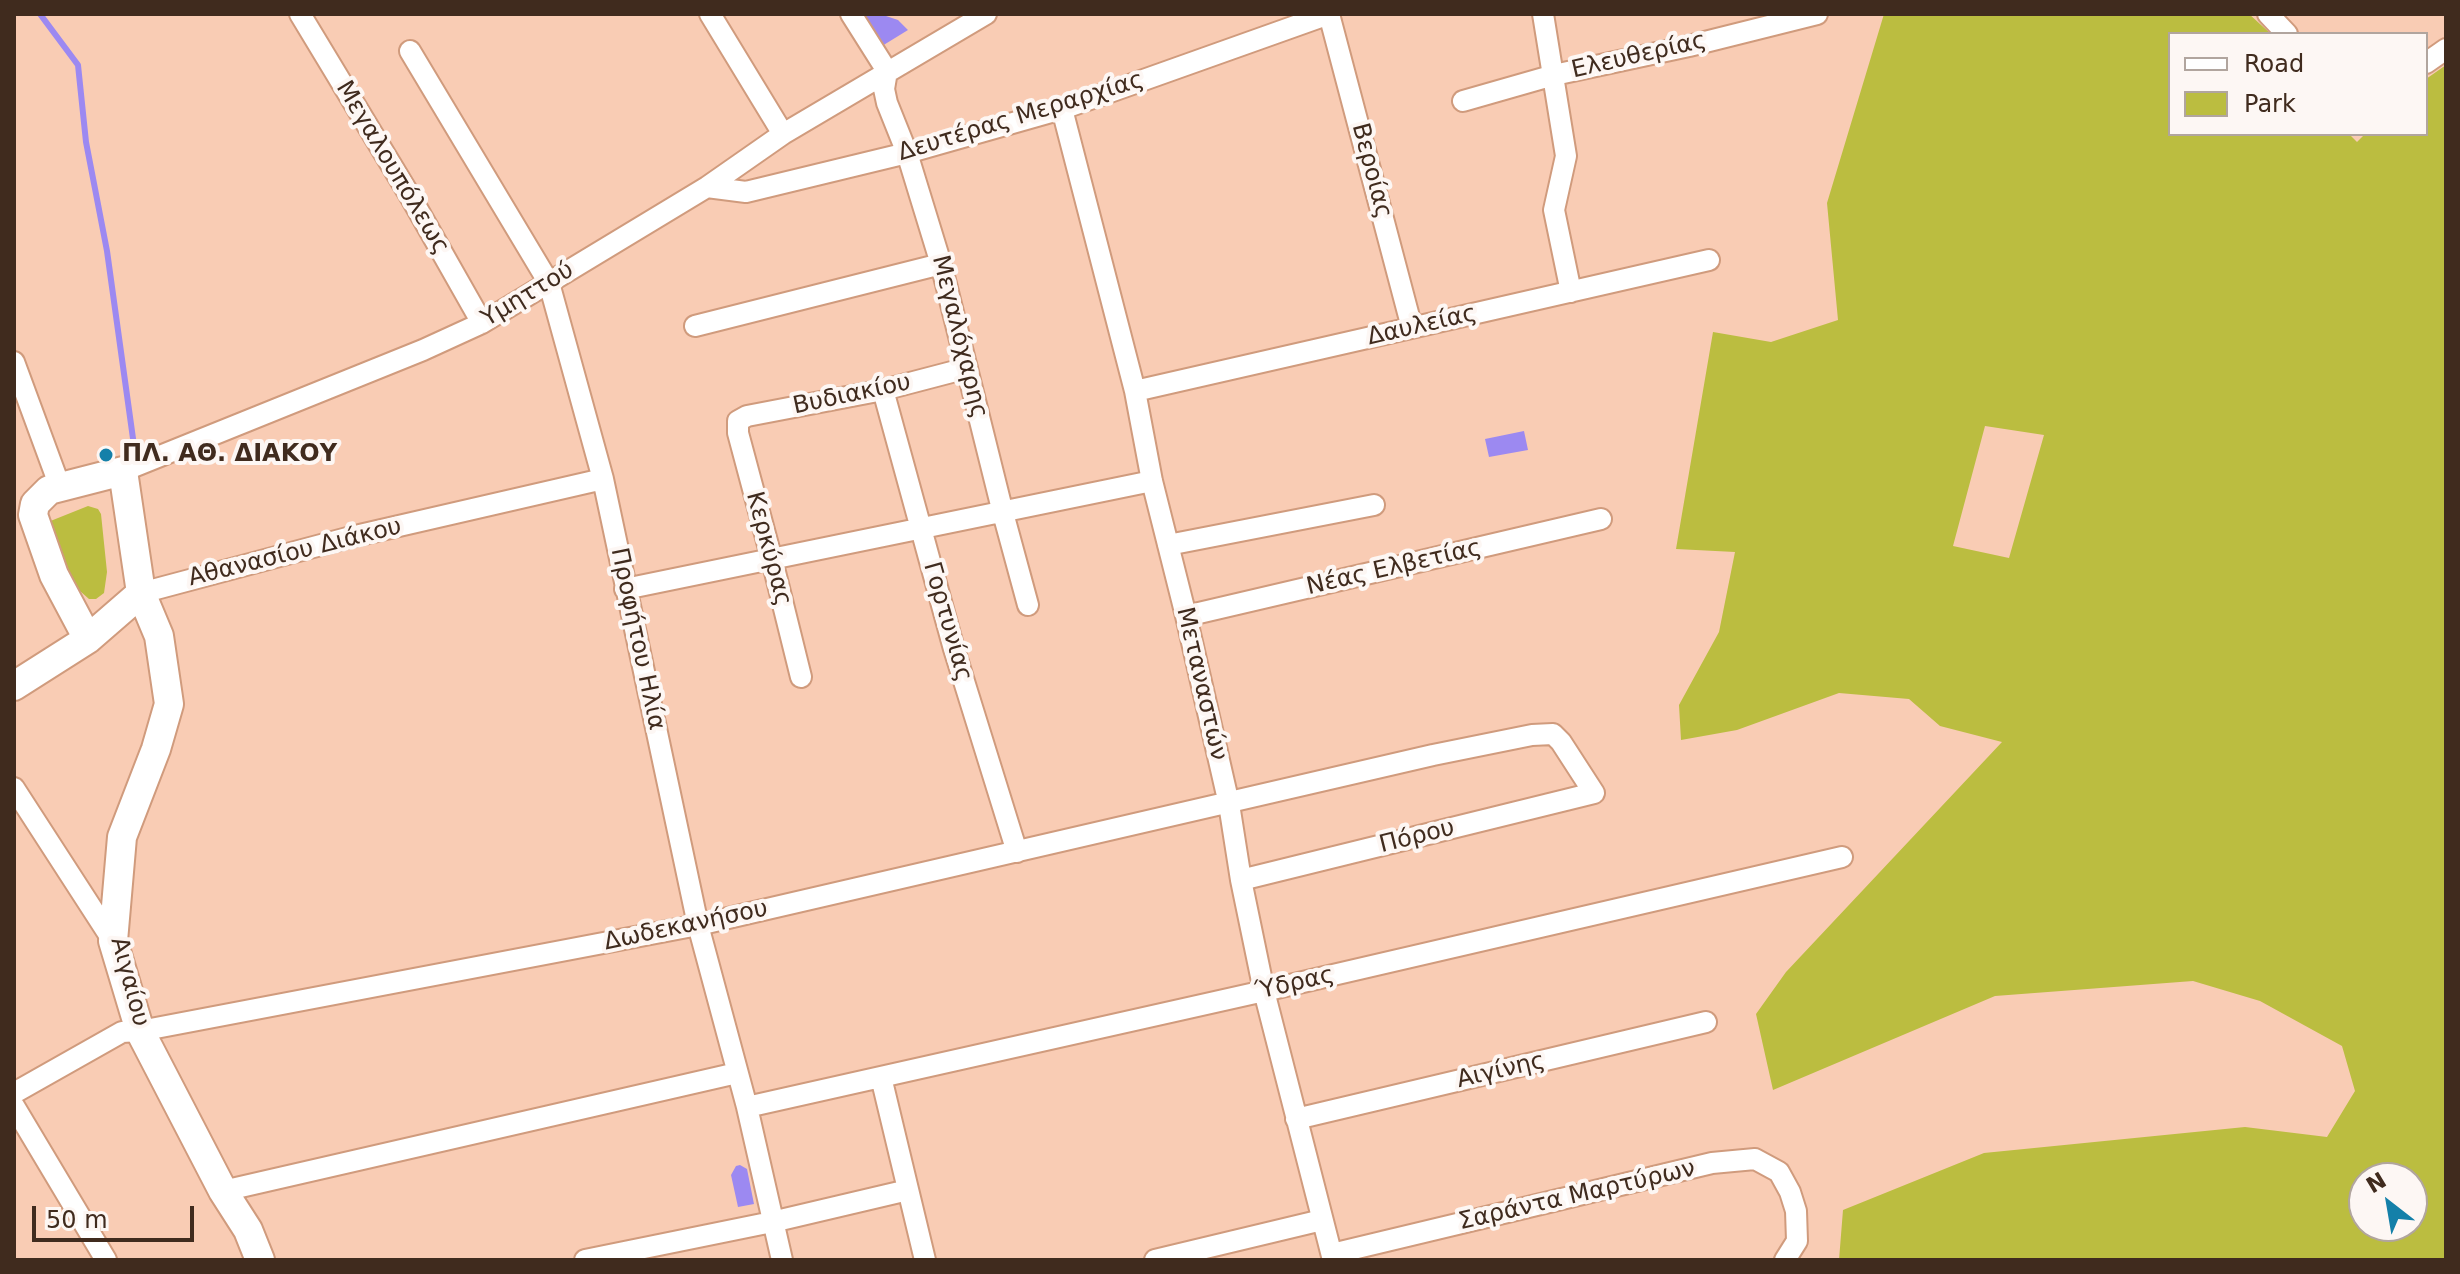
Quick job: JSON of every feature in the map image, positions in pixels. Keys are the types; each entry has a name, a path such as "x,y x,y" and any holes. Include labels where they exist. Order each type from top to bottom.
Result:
{"street":[{"name":"Μεγαλουπόλεως","path":"300,14 410,196 482,323"},
{"path":"710,14 783,134"},
{"path":"851,14 887,71"},
{"name":"Δευτέρας Μεραρχίας","path":"707,187 746,192 907,153 1062,109 1329,14"},
{"name":"Βεροίας","path":"1329,14 1412,328"},
{"path":"1543,14 1566,156 1554,210 1571,292"},
{"name":"Ελευθερίας","path":"1463,101 1554,75 1817,14"},
{"path":"2268,14 2285,32"},
{"name":"Υμηττού","path":"88,639 54,575 33,515 35,504 49,490 123,471 423,350 482,323 707,187 783,134 983,15"},
{"path":"2428,62 2446,49"},
{"name":"Προφήτου Ηλία","path":"410,51 549,283 603,479 698,925 747,1107 782,1260"},
{"name":"Μεγαλόχαρης","path":"887,71 884,89 887,103 907,153 941,264 1028,605"},
{"name":"Μεταναστών","path":"1062,109 1135,391 1152,481 1229,804 1264,991 1333,1257"},
{"name":"Δαυλείας","path":"1135,391 1709,260"},
{"path":"695,326 941,264"},
{"path":"14,362 60,487"},
{"name":"Βυδιακίου","path":"738,421 747,416 883,390 967,368"},
{"name":"Γορτυνίας","path":"883,390 954,649 1017,852"},
{"name":"Κερκύρας","path":"738,421 738,433 801,677"},
{"name":"Αιγαίου","path":"123,471 141,593 159,636 169,704 156,749 122,837 113,941 140,1031 223,1191 248,1230 260,1260"},
{"name":"Αθανασίου Διάκου","path":"17,676 88,639 141,593 351,537 603,479"},
{"path":"625,589 1152,481"},
{"path":"1168,545 1374,505"},
{"name":"Νέας Ελβετίας","path":"1186,616 1601,519"},
{"name":"Δωδεκανήσου","path":"14,1093 122,1032 698,925 1433,755 1532,735 1553,734 1594,793"},
{"path":"14,788 113,941"},
{"name":"Πόρου","path":"1241,880 1594,793"},
{"name":"Ύδρας","path":"747,1107 1842,857"},
{"name":"Αιγίνης","path":"1296,1119 1706,1022"},
{"path":"223,1191 737,1073"},
{"path":"881,1077 925,1260"},
{"path":"14,1106 106,1260"},
{"name":"Σαράντα Μαρτύρων","path":"1333,1257 1712,1163 1755,1159 1779,1172 1796,1211 1797,1241 1785,1260"},
{"path":"585,1260 772,1222 908,1190"},
{"path":"1155,1260 1322,1220"}],"green space":[{"path":"1884,14 2249,14 2269,32 2168,32 2168,136 2351,136 2357,142 2363,136 2428,136 2428,78 2446,65 2446,1260 1839,1260 1843,1210 1984,1153 2245,1127 2327,1137 2355,1091 2342,1046 2260,1001 2193,981 1995,996 1773,1090 1756,1014 1786,972 2002,742 1940,726 1909,699 1839,693 1737,730 1681,740 1679,705 1719,632 1735,552 1676,549 1713,332 1771,342 1838,320 1827,203","holes":["1985,426 2044,435 2009,558 1953,546"]},
{"path":"88,506 98,509 101,514 107,572 104,593 96,599 89,599 72,584 48,522"}],"shaded area":[{"path":"862,14 880,14 898,20 908,30 882,46"},
{"path":"1524,431 1528,450 1489,457 1485,439"},
{"path":"740,1165 747,1169 754,1204 738,1207 731,1175"}],"waterway":[{"path":"40,14 78,65 86,142 107,251 135,453"}],"place":[{"name":"ΠΛ. ΑΘ. ΔΙΑΚΟΥ","path":"106,455"}]}
